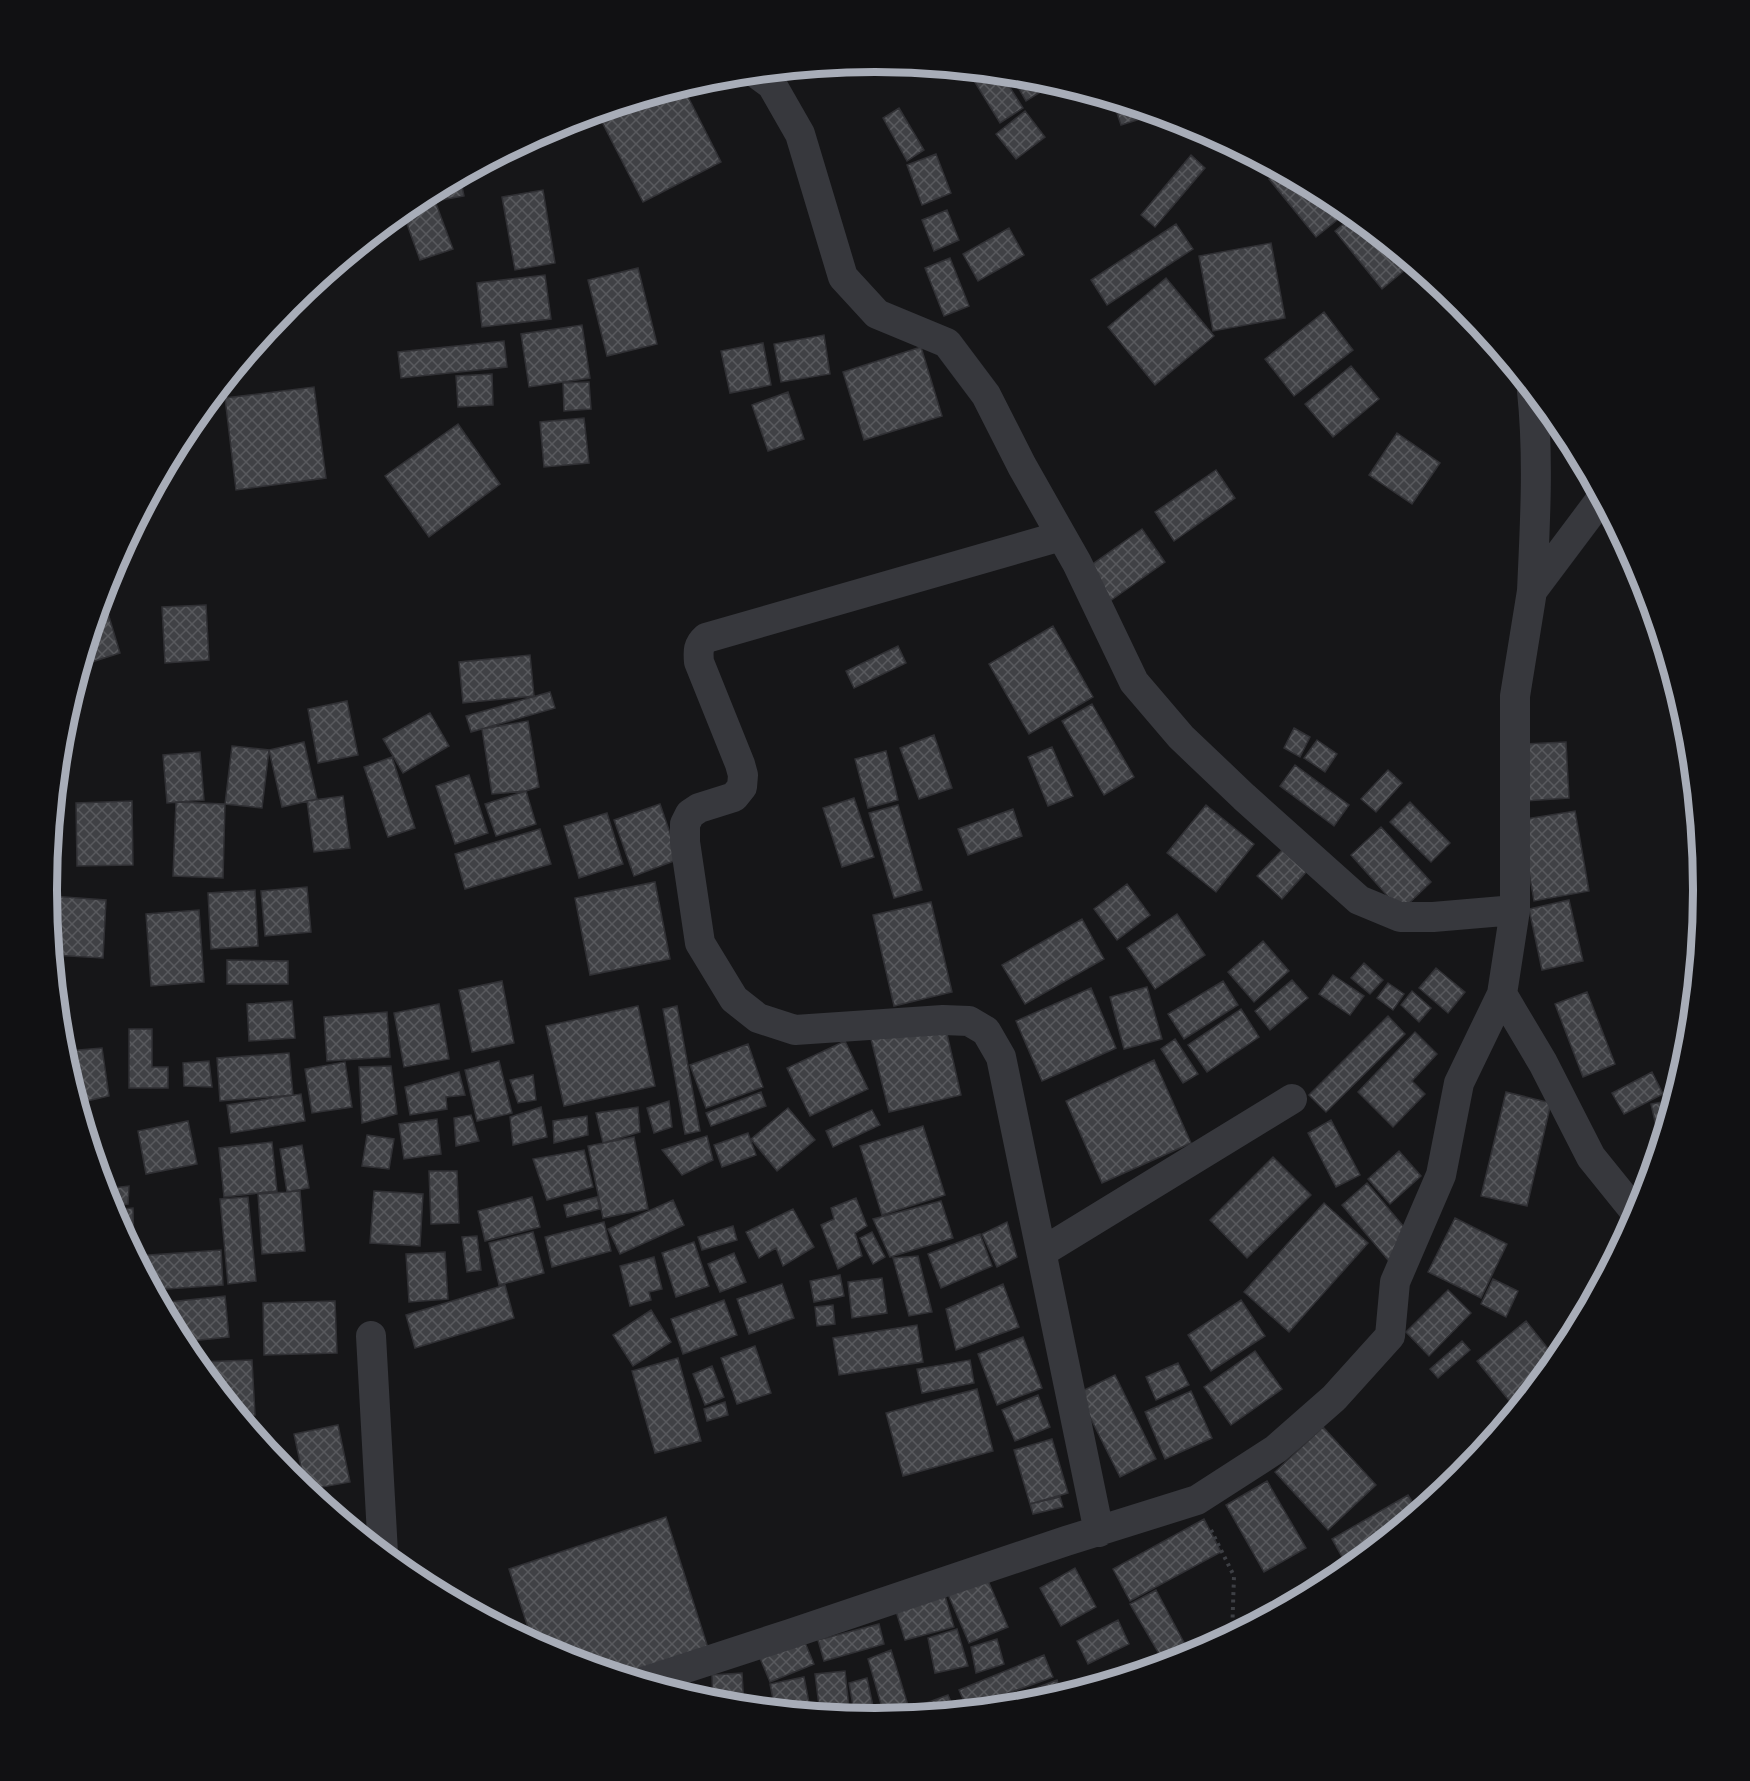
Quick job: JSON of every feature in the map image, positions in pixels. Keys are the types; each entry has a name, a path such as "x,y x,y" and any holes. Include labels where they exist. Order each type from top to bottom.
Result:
{"street":[{"path":"765,80 772,85 800,134 843,277 877,314 947,343 986,395 1022,466 1077,562 1134,682 1181,737 1359,900 1400,917 1433,917 1515,910"},
{"path":"654,1678 1066,1541 1197,1500 1276,1449 1334,1398 1390,1336 1395,1282 1441,1175 1459,1083 1502,994 1515,910 1515,696 1532,591 1536,489 1533,406"},
{"path":"1532,591 1596,506"},
{"path":"1062,536 706,638 700,644 699,662 740,764 743,775 742,787 734,796 699,808 690,814 685,824 685,842 700,943 734,999 758,1018 795,1030 943,1020 969,1021 986,1031 1001,1057 1099,1532"},
{"path":"1502,994 1543,1063 1591,1157 1630,1206"},
{"path":"1042,1252 1292,1099"},
{"path":"371,1336 382,1543"}],"path":[{"path":"1197,1500 1234,1576 1232,1626"}],"building":[{"path":"972,78 1007,83 1023,108 1000,123"},
{"path":"1017,85 1044,90 1026,101"},
{"path":"687,95 721,162 643,202 601,120"},
{"path":"899,108 924,150 907,161 883,118"},
{"path":"1116,109 1143,118 1121,125"},
{"path":"1025,111 1045,137 1016,159 996,134"},
{"path":"936,154 951,193 922,205 907,165"},
{"path":"1191,155 1205,168 1155,227 1141,215"},
{"path":"1273,176 1284,182 1340,218 1316,237 1269,179"},
{"path":"462,185 464,196 436,201"},
{"path":"543,190 555,263 515,270 502,197"},
{"path":"435,201 453,249 420,260 406,221"},
{"path":"947,210 959,240 934,251 922,220"},
{"path":"1346,222 1406,269 1382,289 1335,231"},
{"path":"1176,224 1193,249 1107,305 1091,280"},
{"path":"1009,228 1024,255 978,281 963,254"},
{"path":"1271,243 1285,318 1213,331 1199,256"},
{"path":"950,258 969,306 944,316 925,268"},
{"path":"638,268 657,344 607,356 588,280"},
{"path":"545,275 551,319 482,327 477,283"},
{"path":"1166,278 1214,336 1155,385 1108,327"},
{"path":"1324,312 1353,350 1294,396 1265,359"},
{"path":"582,325 590,378 529,387 521,334"},
{"path":"824,335 830,374 781,382 774,344"},
{"path":"504,341 507,367 401,378 398,352"},
{"path":"763,343 771,385 730,393 721,351"},
{"path":"921,347 942,416 864,440 843,372"},
{"path":"1351,366 1379,399 1333,437 1305,404"},
{"path":"492,374 493,405 458,407 456,376"},
{"path":"589,382 591,409 564,411 563,383"},
{"path":"314,387 326,478 236,490 225,398"},
{"path":"788,392 804,439 768,451 752,405"},
{"path":"584,418 589,463 544,467 540,422"},
{"path":"458,424 500,484 429,537 385,476"},
{"path":"1397,433 1440,463 1412,504 1369,475"},
{"path":"1216,470 1235,498 1174,541 1155,512"},
{"path":"1142,529 1165,562 1110,601 1087,568"},
{"path":"206,605 209,660 165,663 162,607"},
{"path":"107,610 120,653 90,663 100,628"},
{"path":"1053,626 1093,697 1029,734 989,664"},
{"path":"898,646 906,663 854,688 846,671"},
{"path":"530,655 534,696 463,703 459,662"},
{"path":"550,692 555,708 471,732 466,716"},
{"path":"347,701 358,755 318,763 308,709"},
{"path":"1092,704 1134,777 1104,795 1062,721"},
{"path":"430,713 449,746 403,773 383,739"},
{"path":"528,721 539,787 526,791 492,794 482,729"},
{"path":"1294,728 1310,737 1300,757 1284,748"},
{"path":"934,735 952,788 919,799 900,748"},
{"path":"1317,740 1337,754 1325,772 1304,758"},
{"path":"304,742 317,799 282,807 269,750"},
{"path":"1566,742 1569,798 1525,801 1522,744"},
{"path":"232,746 269,750 262,808 225,804"},
{"path":"1052,747 1073,796 1048,806 1028,757"},
{"path":"886,751 898,800 868,808 855,759"},
{"path":"200,752 204,800 167,803 163,755"},
{"path":"392,757 415,828 388,837 364,767"},
{"path":"1295,765 1349,805 1334,826 1280,786"},
{"path":"1388,770 1402,783 1376,812 1361,799"},
{"path":"469,775 488,833 455,844 436,786"},
{"path":"526,791 536,824 496,836 485,804"},
{"path":"343,796 350,848 314,852 307,801"},
{"path":"854,798 874,857 842,867 823,808"},
{"path":"132,801 133,865 77,866 76,803"},
{"path":"176,802 225,804 223,878 173,876"},
{"path":"1410,802 1450,843 1431,862 1390,822"},
{"path":"660,804 679,859 634,876 614,820"},
{"path":"898,805 922,890 894,898 869,813"},
{"path":"1206,805 1254,844 1216,892 1167,853"},
{"path":"1013,809 1022,836 968,855 958,829"},
{"path":"1575,811 1589,891 1534,901 1520,820"},
{"path":"607,813 623,864 579,878 564,826"},
{"path":"60,827 59,869 58,869"},
{"path":"1381,827 1431,882 1401,911 1351,855"},
{"path":"540,829 551,864 465,889 455,854"},
{"path":"1284,848 1308,870 1282,899 1257,876"},
{"path":"655,882 670,959 590,975 575,898"},
{"path":"1127,884 1150,915 1117,940 1094,909"},
{"path":"307,887 311,932 265,936 261,891"},
{"path":"255,890 258,946 211,949 208,893"},
{"path":"57,897 106,900 103,958 60,955"},
{"path":"1569,900 1583,961 1542,970 1529,909"},
{"path":"931,902 952,992 894,1006 873,915"},
{"path":"199,910 204,982 151,986 146,914"},
{"path":"1177,914 1205,955 1155,989 1127,948"},
{"path":"1082,919 1104,959 1025,1004 1002,965"},
{"path":"1263,941 1289,971 1254,1002 1228,972"},
{"path":"227,960 288,961 288,984 227,984"},
{"path":"1364,963 1383,980 1370,994 1351,978"},
{"path":"1436,968 1465,992 1448,1013 1419,988"},
{"path":"1333,975 1364,996 1350,1015 1319,994"},
{"path":"1292,980 1308,998 1270,1030 1255,1011"},
{"path":"502,981 514,1043 472,1052 459,990"},
{"path":"1223,981 1238,1005 1184,1039 1168,1014"},
{"path":"1388,983 1404,994 1393,1010 1377,998"},
{"path":"1147,987 1162,1039 1124,1049 1110,997"},
{"path":"1091,988 1116,1048 1042,1081 1016,1021"},
{"path":"1412,991 1431,1008 1419,1022 1401,1005"},
{"path":"1587,992 1615,1064 1583,1077 1555,1004"},
{"path":"292,1001 295,1038 249,1041 247,1004"},
{"path":"439,1004 449,1059 404,1067 394,1013"},
{"path":"638,1006 655,1086 564,1106 546,1026"},
{"path":"677,1006 700,1131 685,1134 663,1009"},
{"path":"1241,1009 1259,1037 1207,1072 1188,1045"},
{"path":"387,1012 390,1057 327,1061 324,1017"},
{"path":"1388,1016 1405,1034 1326,1112 1309,1095"},
{"path":"944,1021 961,1095 889,1112 871,1039"},
{"path":"129,1029 152,1029 152,1067 168,1067 168,1088 129,1088"},
{"path":"1415,1032 1437,1054 1412,1081 1425,1094 1393,1127 1358,1092"},
{"path":"1175,1039 1198,1074 1183,1083 1161,1049"},
{"path":"845,1041 868,1089 810,1116 787,1068"},
{"path":"748,1044 763,1087 706,1108 690,1065"},
{"path":"102,1048 109,1096 85,1101 73,1050"},
{"path":"289,1053 293,1095 220,1101 217,1058"},
{"path":"1154,1060 1191,1143 1102,1183 1066,1101"},
{"path":"209,1061 212,1087 184,1086 183,1063"},
{"path":"499,1061 512,1113 477,1121 465,1070"},
{"path":"345,1062 352,1107 312,1113 305,1069"},
{"path":"391,1066 397,1114 362,1123 359,1067"},
{"path":"459,1072 465,1095 446,1097 447,1109 410,1115 405,1087"},
{"path":"1652,1072 1663,1094 1624,1114 1612,1093"},
{"path":"533,1075 536,1100 518,1103 510,1080"},
{"path":"761,1092 766,1106 711,1126 706,1113"},
{"path":"1506,1092 1551,1103 1527,1206 1481,1196"},
{"path":"301,1094 305,1121 231,1133 227,1105"},
{"path":"669,1101 672,1127 654,1133 647,1108"},
{"path":"1665,1101 1657,1130 1651,1104"},
{"path":"541,1107 547,1137 513,1145 510,1117"},
{"path":"638,1107 640,1132 603,1143 596,1113"},
{"path":"788,1108 815,1140 777,1171 751,1139"},
{"path":"872,1110 880,1125 833,1147 826,1131"},
{"path":"471,1115 479,1141 456,1146 454,1118"},
{"path":"587,1116 588,1135 554,1143 553,1121"},
{"path":"437,1119 441,1154 404,1159 399,1124"},
{"path":"1331,1120 1360,1175 1336,1187 1308,1133"},
{"path":"188,1121 197,1164 146,1174 138,1131"},
{"path":"923,1126 945,1195 882,1215 860,1146"},
{"path":"748,1133 756,1155 722,1167 714,1145"},
{"path":"367,1135 394,1139 389,1169 362,1166"},
{"path":"707,1136 713,1160 682,1175 662,1150"},
{"path":"634,1137 648,1209 603,1218 588,1146"},
{"path":"272,1142 277,1191 224,1197 219,1148"},
{"path":"302,1145 309,1188 287,1192 280,1149"},
{"path":"584,1150 593,1187 547,1200 533,1159"},
{"path":"1399,1151 1421,1176 1390,1204 1368,1179"},
{"path":"1273,1157 1311,1195 1247,1258 1210,1220"},
{"path":"429,1171 457,1171 459,1223 431,1224"},
{"path":"1367,1183 1414,1239 1388,1260 1342,1205"},
{"path":"129,1186 128,1204 119,1205 113,1188"},
{"path":"300,1191 305,1251 262,1254 258,1194"},
{"path":"374,1191 423,1194 420,1246 370,1243"},
{"path":"248,1197 256,1281 228,1284 220,1199"},
{"path":"532,1197 540,1227 485,1241 478,1211"},
{"path":"597,1197 600,1209 567,1217 564,1205"},
{"path":"856,1198 867,1226 855,1233 862,1256 838,1269 821,1225 834,1219 831,1208"},
{"path":"673,1200 684,1225 620,1254 608,1229"},
{"path":"941,1201 953,1238 890,1257 873,1219"},
{"path":"1324,1203 1368,1243 1289,1332 1244,1292"},
{"path":"133,1208 134,1236 121,1209"},
{"path":"793,1209 814,1247 783,1266 776,1248 759,1258 746,1232"},
{"path":"1455,1218 1507,1244 1481,1298 1428,1272"},
{"path":"604,1222 611,1251 552,1267 545,1237"},
{"path":"1007,1222 1017,1257 997,1267 982,1234"},
{"path":"733,1226 737,1240 702,1250 698,1237"},
{"path":"533,1232 544,1273 499,1285 489,1243"},
{"path":"872,1232 885,1257 873,1264 860,1238"},
{"path":"980,1234 992,1266 941,1288 928,1254"},
{"path":"477,1236 481,1270 467,1272 462,1237"},
{"path":"694,1242 709,1286 676,1297 662,1253"},
{"path":"221,1250 223,1285 162,1289 143,1255"},
{"path":"445,1252 448,1299 409,1302 406,1254"},
{"path":"734,1253 746,1282 720,1292 708,1264"},
{"path":"918,1256 932,1312 909,1316 893,1258"},
{"path":"654,1257 662,1289 649,1292 651,1300 630,1306 620,1266"},
{"path":"840,1275 844,1296 814,1302 810,1281"},
{"path":"882,1278 887,1313 852,1318 848,1282"},
{"path":"1493,1279 1518,1291 1506,1317 1481,1304"},
{"path":"782,1284 794,1318 749,1334 737,1299"},
{"path":"1003,1284 1019,1327 956,1350 946,1309"},
{"path":"505,1285 514,1318 415,1348 406,1315"},
{"path":"1448,1290 1471,1313 1429,1356 1406,1332"},
{"path":"225,1296 229,1337 192,1341 169,1302"},
{"path":"724,1300 737,1335 683,1354 671,1319"},
{"path":"1241,1300 1265,1336 1211,1371 1188,1335"},
{"path":"335,1301 337,1353 264,1355 263,1303"},
{"path":"833,1305 835,1324 817,1326 815,1307"},
{"path":"651,1310 671,1342 633,1366 613,1335"},
{"path":"1526,1321 1550,1352 1511,1403 1477,1361"},
{"path":"917,1325 923,1362 839,1375 833,1338"},
{"path":"1023,1337 1042,1388 997,1405 978,1354"},
{"path":"1462,1341 1470,1350 1438,1378 1430,1369"},
{"path":"755,1346 771,1393 737,1404 721,1358"},
{"path":"1255,1351 1282,1389 1231,1425 1204,1387"},
{"path":"678,1358 701,1441 655,1453 632,1371"},
{"path":"252,1360 255,1415 248,1415 207,1362"},
{"path":"970,1360 974,1383 922,1393 917,1369"},
{"path":"1178,1363 1189,1385 1156,1400 1146,1377"},
{"path":"712,1366 724,1397 705,1405 693,1374"},
{"path":"1115,1375 1156,1459 1120,1477 1078,1393"},
{"path":"977,1389 993,1451 903,1476 886,1413"},
{"path":"1191,1391 1212,1438 1165,1459 1145,1412"},
{"path":"1038,1395 1050,1427 1015,1441 1002,1410"},
{"path":"725,1402 728,1415 707,1421 704,1409"},
{"path":"338,1425 350,1482 317,1488 303,1474 294,1434"},
{"path":"1323,1427 1376,1485 1328,1530 1275,1472"},
{"path":"1052,1439 1068,1493 1030,1504 1014,1450"},
{"path":"1267,1481 1306,1548 1264,1572 1226,1505"},
{"path":"1408,1495 1415,1505 1344,1560 1332,1539"},
{"path":"1060,1497 1063,1507 1033,1514 1030,1504"},
{"path":"666,1517 709,1651 639,1673 562,1646 529,1631 509,1569"},
{"path":"1204,1519 1221,1552 1130,1601 1113,1569"},
{"path":"1075,1568 1096,1607 1061,1626 1040,1588"},
{"path":"986,1576 1008,1627 969,1643 947,1592"},
{"path":"1156,1590 1186,1647 1161,1656 1130,1604"},
{"path":"944,1592 954,1627 905,1640 895,1608"},
{"path":"1118,1620 1129,1644 1088,1664 1077,1641"},
{"path":"879,1624 884,1644 824,1661 818,1640"},
{"path":"957,1629 968,1666 935,1673 928,1638"},
{"path":"801,1633 814,1664 770,1682 757,1651"},
{"path":"997,1639 1004,1664 976,1673 971,1647"},
{"path":"891,1650 909,1707 882,1708 868,1659"},
{"path":"1044,1655 1053,1677 982,1702 965,1704 959,1690"},
{"path":"845,1671 849,1708 819,1707 815,1674"},
{"path":"742,1673 744,1698 713,1692 712,1675"},
{"path":"804,1677 810,1706 774,1703 770,1684"},
{"path":"867,1678 873,1708 853,1708 849,1683"},
{"path":"1057,1680 1059,1687 1021,1695"},
{"path":"948,1695 952,1705 928,1707 918,1706"}]}
